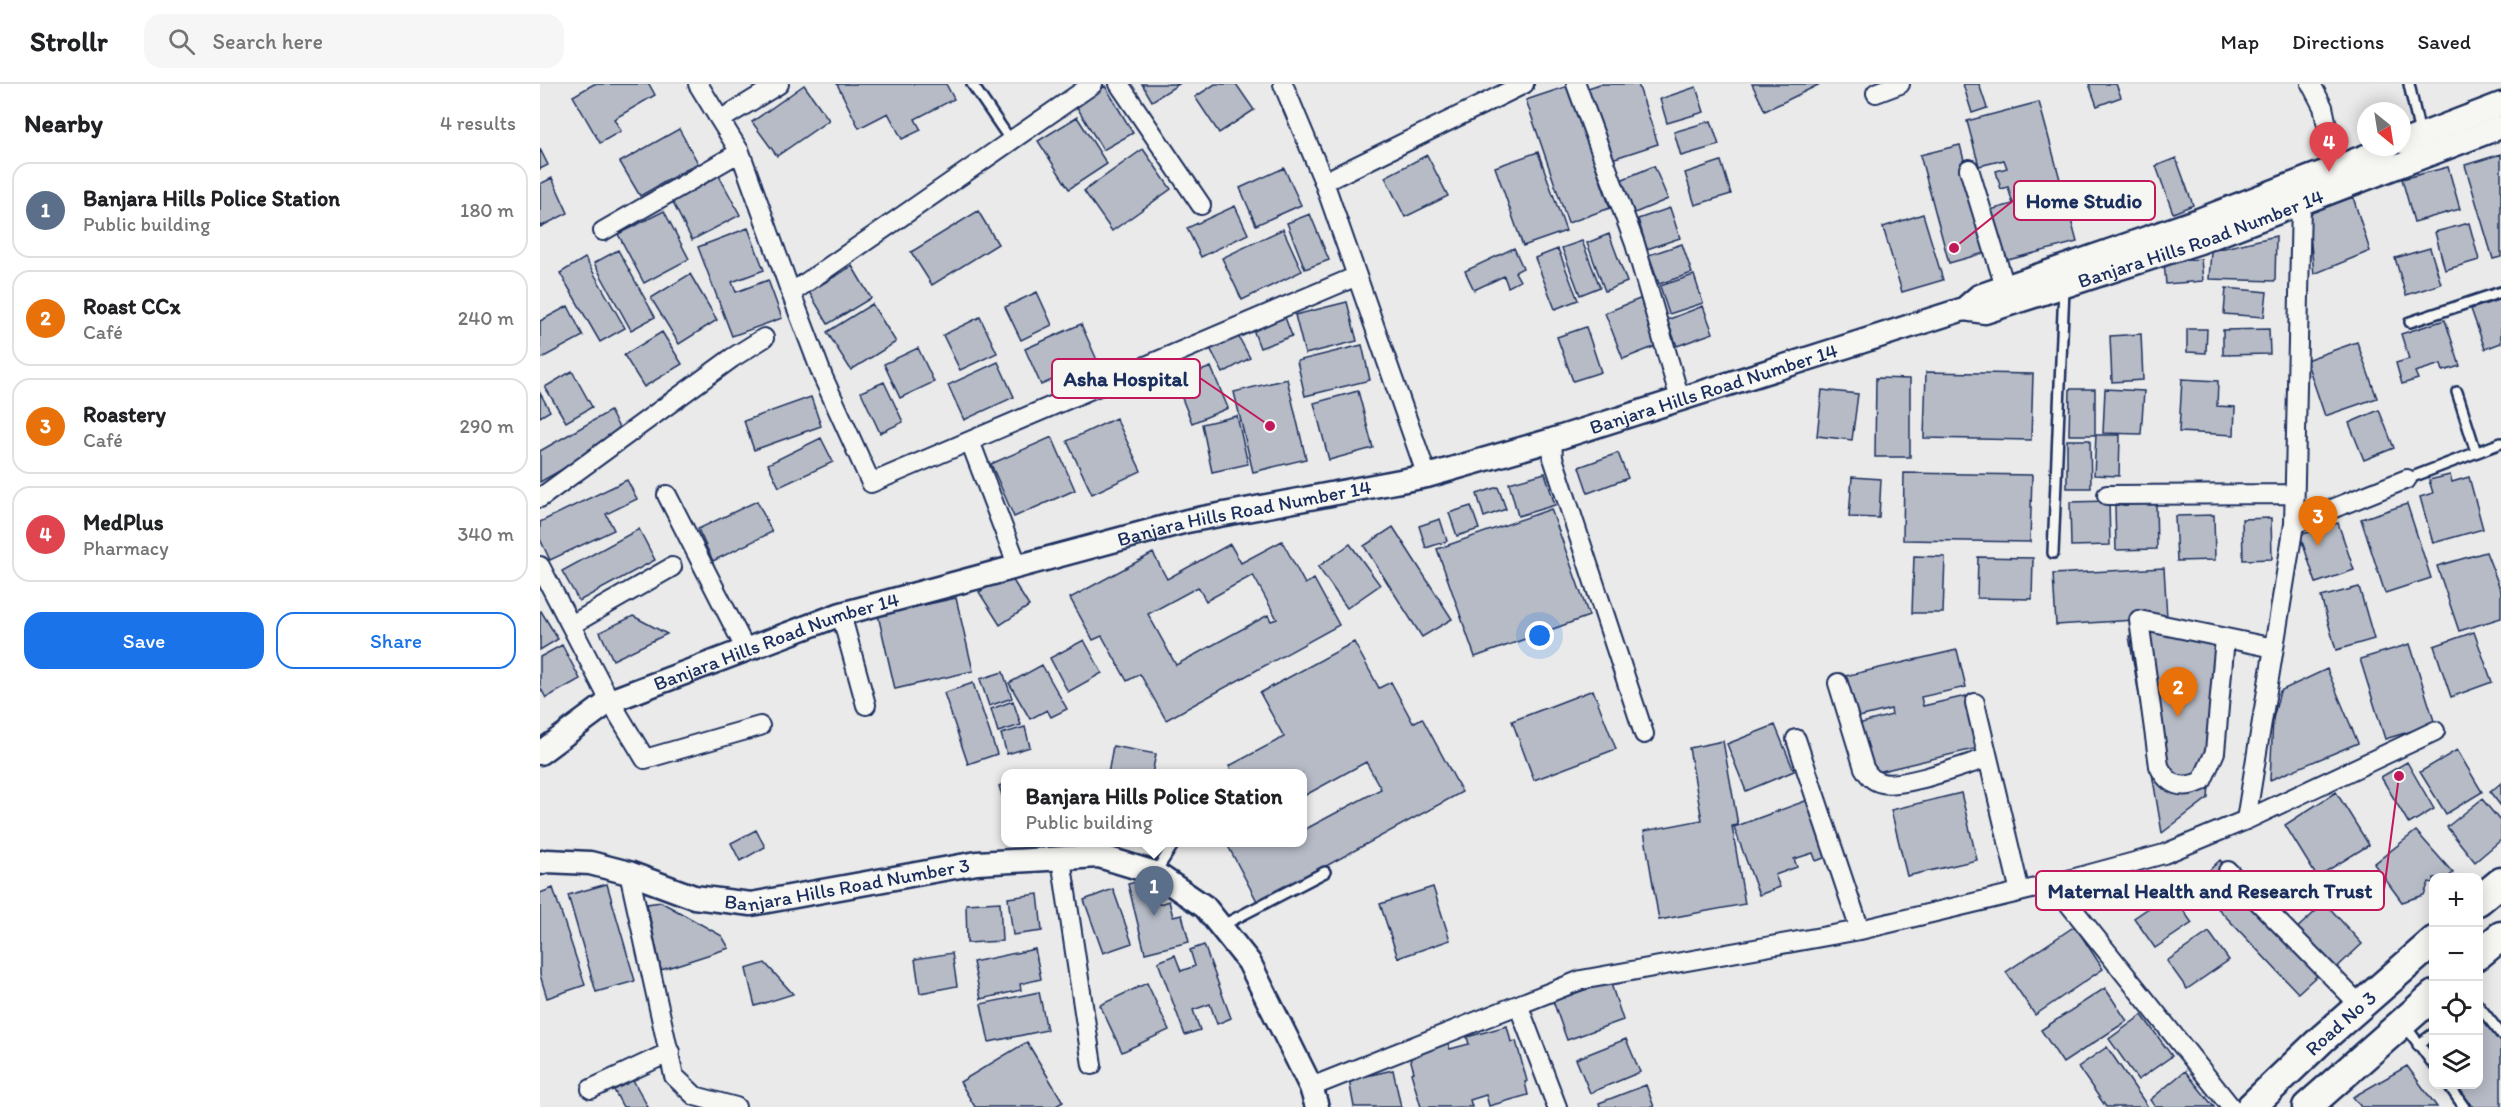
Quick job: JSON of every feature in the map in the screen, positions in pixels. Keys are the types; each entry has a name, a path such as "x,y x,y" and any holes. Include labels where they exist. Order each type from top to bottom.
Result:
{"main road":[{"path":"2483,898 2501,882"},
{"path":"2483,951 2501,936"},
{"name":"Road No 3","path":"2251,1107 2360,1005 2429,945"},
{"path":"2307,1107 2411,1034 2429,1002"}],"street":[{"path":"698,84 740,152 824,377 871,483 1357,276"},
{"path":"720,120 779,84"},
{"path":"791,293 1093,84"},
{"path":"1119,84 1201,205"},
{"path":"1283,84 1324,182 1428,476"},
{"path":"1324,182 1524,84"},
{"path":"1576,84 1635,244 1680,399"},
{"path":"1876,93 1900,84"},
{"path":"2311,84 2323,107 2336,168"},
{"path":"2411,139 2501,104"},
{"name":"Banjara Hills Road Number 14","path":"1964,309 1985,312 2200,242 2501,127"},
{"path":"603,231 740,152"},
{"name":"Banjara Hills Road Number 14","path":"540,753 610,701 841,614 1187,521 1428,476 1551,440 1964,309 1979,296 2187,225 2366,156"},
{"path":"1969,169 2005,287"},
{"path":"2246,820 2294,524 2301,203"},
{"path":"540,498 732,358 764,338"},
{"path":"1551,440 1553,458 1644,734"},
{"path":"970,441 1018,567"},
{"path":"2294,524 2407,479"},
{"path":"2107,495 2294,494"},
{"path":"667,495 746,650"},
{"path":"540,566 610,701 645,759 760,726"},
{"path":"570,625 672,567"},
{"path":"841,614 866,705"},
{"path":"2225,638 2215,752 2202,782 2182,787 2164,777 2159,766 2139,620 2274,648"},
{"path":"1838,682 1864,768 1874,780 1883,783 1899,783 1988,758"},
{"path":"1975,703 2020,892"},
{"path":"1314,1097 1581,980 1860,930 2053,884 2164,854 2246,820 2435,731"},
{"path":"1796,739 1860,930"},
{"name":"Banjara Hills Road Number 3","path":"540,863 547,861 590,863 629,873 694,897 751,904 977,864 1099,856 1155,873 1205,907 1249,962 1314,1097"},
{"path":"1061,858 1092,1065"},
{"path":"2228,870 2360,1005"},
{"path":"629,873 674,1076 695,1096 736,1107"},
{"path":"2053,884 2231,1107"},
{"path":"1519,1006 1557,1107"},
{"path":"591,1089 670,1052"}],"lane":[{"path":"972,84 1011,141"},
{"path":"2409,84 2410,102"},
{"path":"2053,553 2064,286"},
{"path":"2410,322 2501,292"},
{"path":"2457,392 2476,453"},
{"path":"2407,479 2501,443"},
{"path":"1155,873 1172,847"},
{"path":"1221,926 1325,872"},
{"path":"2483,1011 2501,1034"},
{"path":"2411,1034 2429,1033"},
{"path":"2411,1034 2429,1059"},
{"path":"2451,1089 2464,1107"}],"building":[{"path":"594,84 649,84 655,95 614,119 621,131 600,143 573,96"},
{"path":"837,84 946,84 954,99 915,119 921,130 902,139 888,113 859,128"},
{"path":"1142,84 1179,84 1152,101"},
{"path":"1215,84 1236,84 1254,110 1219,133 1195,97"},
{"path":"1600,84 1638,84 1658,144 1609,160 1585,89"},
{"path":"1752,84 1820,84 1765,111"},
{"path":"1963,84 1979,84 1987,108 1972,113"},
{"path":"2089,84 2116,84 2121,97 2097,106"},
{"path":"804,85 829,120 777,156 752,122"},
{"path":"1105,86 1133,133 1103,150 1075,104"},
{"path":"1568,86 1610,208 1568,223 1526,100"},
{"path":"1696,87 1704,112 1667,123 1660,99"},
{"path":"2039,102 2077,242 2004,261 1990,210 2013,204 2008,187 2001,189 1996,171 2007,168 2004,160 1979,166 1967,121"},
{"path":"1077,117 1107,164 1069,189 1038,141"},
{"path":"1711,121 1719,145 1681,156 1674,132"},
{"path":"679,129 698,163 640,196 620,162"},
{"path":"1960,145 1988,252 1949,263 1920,155"},
{"path":"540,149 548,165 540,169"},
{"path":"1143,149 1171,189 1112,231 1084,191"},
{"path":"1538,152 1566,231 1523,246 1495,167"},
{"path":"2501,154 2501,257 2493,259 2465,165"},
{"path":"1427,155 1448,196 1405,217 1385,177"},
{"path":"2176,158 2193,205 2173,213 2156,166"},
{"path":"1721,161 1731,194 1695,205 1685,173"},
{"path":"1654,166 1668,199 1630,215 1616,182"},
{"path":"2448,167 2460,209 2414,222 2402,179"},
{"path":"1284,168 1301,205 1256,225 1240,188"},
{"path":"717,172 740,215 692,240 670,197"},
{"path":"552,178 568,213 540,227 540,184"},
{"path":"2353,197 2370,251 2314,274 2308,214"},
{"path":"1235,206 1248,234 1201,257 1187,228"},
{"path":"1670,208 1680,238 1647,249 1638,219"},
{"path":"664,211 689,259 644,283 618,234"},
{"path":"978,211 998,244 932,285 911,252"},
{"path":"1310,214 1329,260 1305,269 1287,223"},
{"path":"1923,214 1943,280 1902,292 1883,227"},
{"path":"2469,223 2479,260 2445,270 2435,232"},
{"path":"748,228 764,270 732,282 736,292 768,280 782,318 732,336 698,247"},
{"path":"1283,229 1302,271 1242,300 1222,258"},
{"path":"1609,234 1627,282 1605,291 1587,243"},
{"path":"2276,236 2275,281 2209,279 2211,251"},
{"path":"1582,241 1600,287 1580,295 1562,248"},
{"path":"1682,244 1692,273 1659,284 1649,255"},
{"path":"1514,248 1523,268 1515,272 1520,281 1508,287 1504,276 1474,290 1465,271"},
{"path":"2430,248 2441,284 2406,295 2395,258"},
{"path":"1558,249 1578,300 1555,309 1535,258"},
{"path":"618,250 655,317 631,330 594,263"},
{"path":"585,258 625,328 600,342 560,273"},
{"path":"2201,259 2203,281 2166,284 2164,262"},
{"path":"852,266 871,298 828,324 809,292"},
{"path":"690,274 717,320 679,344 651,298"},
{"path":"1694,275 1703,303 1669,314 1660,286"},
{"path":"2226,288 2267,292 2264,317 2224,314"},
{"path":"1037,292 1052,325 1021,340 1005,307"},
{"path":"1642,298 1661,344 1623,359 1605,313"},
{"path":"2501,299 2501,343 2485,349 2471,309"},
{"path":"1347,302 1357,341 1305,354 1295,315"},
{"path":"872,304 896,342 851,370 827,332"},
{"path":"568,306 583,336 540,359 540,321"},
{"path":"1703,306 1713,333 1677,346 1667,320"},
{"path":"1283,312 1292,336 1260,348 1251,324"},
{"path":"980,317 997,353 960,370 943,335"},
{"path":"2445,320 2460,366 2443,371 2441,364 2415,372 2418,379 2402,384 2396,363 2409,359 2401,334"},
{"path":"1081,324 1097,360 1041,385 1025,349"},
{"path":"1586,327 1601,372 1573,381 1557,337"},
{"path":"2187,329 2207,329 2206,353 2187,352"},
{"path":"2269,329 2270,354 2223,355 2223,330"},
{"path":"662,332 682,364 644,387 624,355"},
{"path":"1236,332 1250,358 1223,373 1209,346"},
{"path":"2141,334 2143,380 2112,382 2110,336"},
{"path":"2357,342 2377,398 2325,416 2306,360"},
{"path":"1362,345 1370,380 1305,396 1297,361"},
{"path":"918,348 934,382 900,398 884,364"},
{"path":"998,362 1014,397 964,420 948,385"},
{"path":"1211,367 1228,408 1192,423 1175,381"},
{"path":"572,371 592,407 566,422 545,387"},
{"path":"1926,372 2033,374 2031,440 1924,438"},
{"path":"1876,378 1910,379 1910,457 1875,457"},
{"path":"1287,379 1306,459 1253,472 1234,392"},
{"path":"2182,379 2218,381 2217,406 2235,407 2234,435 2179,432"},
{"path":"884,382 903,422 880,433 861,392"},
{"path":"2070,389 2095,389 2095,435 2069,435"},
{"path":"2105,389 2144,391 2141,434 2103,433"},
{"path":"1822,390 1858,394 1852,440 1817,436"},
{"path":"1358,391 1373,448 1329,460 1314,403"},
{"path":"540,393 550,411 540,417"},
{"path":"811,397 821,426 754,450 744,421"},
{"path":"2379,410 2394,448 2364,460 2349,423"},
{"path":"610,411 623,435 540,482 540,451"},
{"path":"1237,416 1248,464 1212,472 1202,424"},
{"path":"1116,418 1141,471 1092,494 1067,441"},
{"path":"2096,435 2120,435 2119,476 2094,475"},
{"path":"1052,437 1075,490 1014,517 991,464"},
{"path":"821,438 833,462 779,487 768,464"},
{"path":"2067,440 2090,440 2091,488 2067,488"},
{"path":"1618,453 1628,478 1588,493 1579,467"},
{"path":"1545,473 1555,505 1518,516 1509,483"},
{"path":"1904,473 2032,475 2030,542 1903,540"},
{"path":"2450,475 2452,482 2469,477 2483,529 2433,543 2420,497 2433,493 2429,480"},
{"path":"1852,477 1881,479 1879,518 1849,517"},
{"path":"627,480 637,499 606,514 614,530 550,560 540,539 540,522"},
{"path":"1498,487 1506,509 1484,517 1477,494"},
{"path":"757,501 772,532 713,561 698,529"},
{"path":"2109,501 2110,545 2071,546 2070,502"},
{"path":"2156,504 2157,549 2116,550 2115,505"},
{"path":"2407,504 2431,578 2385,593 2361,519"},
{"path":"1471,506 1479,529 1457,536 1449,513"},
{"path":"1551,509 1589,616 1475,657 1437,549"},
{"path":"2214,515 2215,560 2177,561 2175,516"},
{"path":"2271,518 2272,559 2243,560 2242,519"},
{"path":"1440,519 1447,541 1426,548 1419,526"},
{"path":"2338,523 2354,570 2316,583 2300,535"},
{"path":"1393,527 1452,619 1422,637 1364,546"},
{"path":"639,529 655,560 579,601 562,571"},
{"path":"1282,541 1305,584 1314,579 1339,625 1166,720 1140,674 1127,681 1102,636 1093,640 1070,598 1153,553 1167,579 1230,544 1241,563","holes":["1253,575 1277,619 1271,621 1268,615 1176,665 1148,614 1198,587 1206,601"]},
{"path":"1350,544 1380,585 1347,608 1318,567"},
{"path":"2486,552 2501,591 2501,618 2459,631 2437,566"},
{"path":"1914,556 1945,557 1943,613 1912,613"},
{"path":"1978,557 2033,558 2032,599 1977,598"},
{"path":"2164,568 2167,618 2056,625 2053,574"},
{"path":"1009,574 1029,606 1000,625 979,592"},
{"path":"2359,587 2374,639 2336,650 2321,597"},
{"path":"956,598 973,671 895,689 878,615"},
{"path":"540,612 558,639 540,650"},
{"path":"633,616 667,634 613,660 600,632"},
{"path":"2188,621 2220,635 2208,798 2162,833 2129,636"},
{"path":"2474,632 2492,682 2451,697 2434,646"},
{"path":"1084,640 1102,673 1068,692 1050,658"},
{"path":"1354,642 1379,688 1391,682 1413,723 1422,718 1462,792 1258,903 1229,847 1307,847 1307,828 1381,789 1366,762 1307,794 1307,769 1230,769 1229,766 1284,737 1260,693"},
{"path":"2410,644 2435,724 2385,739 2360,659"},
{"path":"562,645 580,679 546,698 540,687 540,657"},
{"path":"1957,650 1966,687 1921,697 1923,706 1966,696 1978,748 1869,774 1858,724 1892,715 1891,709 1855,718 1845,676"},
{"path":"1042,665 1067,709 1051,717 1047,710 1030,719 1009,683"},
{"path":"2327,669 2358,743 2270,780 2273,719 2280,691"},
{"path":"1003,672 1012,698 989,706 980,679"},
{"path":"973,683 997,754 968,764 944,693"},
{"path":"1593,690 1616,749 1534,780 1512,721"},
{"path":"1013,701 1021,725 998,732 991,709"},
{"path":"1775,725 1794,771 1746,791 1727,744"},
{"path":"1025,727 1030,747 1007,754 1001,734"},
{"path":"1723,741 1738,825 1732,826 1745,904 1659,920 1644,831 1702,820 1689,748"},
{"path":"1113,746 1156,754 1153,769 1109,769"},
{"path":"2457,750 2482,792 2446,814 2420,772"},
{"path":"2407,762 2434,809 2409,824 2381,777"},
{"path":"2501,783 2501,806 2490,792"},
{"path":"2336,792 2369,845 2317,877 2285,825"},
{"path":"1961,793 1977,860 1907,876 1891,810"},
{"path":"2482,799 2501,822 2501,840 2475,862 2447,827"},
{"path":"1808,800 1829,856 1816,861 1813,853 1794,859 1797,867 1775,875 1780,887 1759,895 1734,827"},
{"path":"756,830 765,847 740,861 731,843"},
{"path":"2416,831 2453,873 2429,873 2429,882 2424,895 2402,902 2374,864"},
{"path":"2220,860 2323,970 2298,993 2195,884"},
{"path":"1153,878 1159,904 1169,901 1173,917 1182,915 1189,942 1145,953 1128,884"},
{"path":"607,884 635,981 596,992 568,895"},
{"path":"1433,887 1450,940 1398,958 1380,904"},
{"path":"553,888 585,985 547,998 540,975 540,893"},
{"path":"1113,889 1132,943 1103,953 1084,900"},
{"path":"2171,893 2192,923 2155,948 2134,918"},
{"path":"1038,894 1042,931 1013,935 1008,898"},
{"path":"661,902 722,936 729,948 661,970 647,904"},
{"path":"1000,902 1002,941 967,943 966,904"},
{"path":"2325,903 2362,944 2333,971 2295,930"},
{"path":"2075,926 2103,969 2035,1015 2006,972"},
{"path":"2209,932 2229,960 2187,989 2167,961"},
{"path":"1204,945 1231,1018 1217,1024 1210,1004 1193,1010 1200,1030 1185,1035 1158,962 1175,955 1181,971 1195,966 1190,950"},
{"path":"1035,949 1041,979 1020,984 1021,990 981,999 973,962"},
{"path":"952,953 957,986 920,993 915,959"},
{"path":"765,963 793,994 755,1006 746,969"},
{"path":"1610,981 1623,1020 1567,1040 1553,1001"},
{"path":"1147,983 1169,1030 1122,1052 1100,1005"},
{"path":"2105,988 2127,1021 2063,1063 2041,1030"},
{"path":"1039,992 1047,1030 989,1042 981,1004"},
{"path":"2142,1015 2172,1056 2138,1080 2109,1039"},
{"path":"2483,1017 2501,1040 2501,1107 2473,1107 2460,1089 2483,1089"},
{"path":"1507,1026 1511,1042 1516,1041 1527,1081 1525,1082 1528,1095 1489,1106 1486,1095 1470,1100 1472,1107 1421,1107 1411,1073 1414,1072 1409,1054 1448,1043 1450,1049 1469,1044 1467,1037"},
{"path":"1626,1039 1640,1072 1590,1093 1576,1059"},
{"path":"1027,1042 1063,1102 1054,1107 975,1107 960,1082"},
{"path":"2107,1047 2148,1107 2106,1107 2078,1067"},
{"path":"2407,1066 2437,1107 2361,1107 2353,1097"},
{"path":"1393,1070 1401,1107 1354,1107 1349,1080"},
{"path":"2185,1071 2214,1107 2155,1107 2150,1100"},
{"path":"633,1080 648,1107 623,1107 614,1090"},
{"path":"1646,1085 1654,1107 1600,1107 1599,1103"}],"place":[{"name":"MedPlus","path":"2329,172"},
{"name":"Home Studio","path":"1954,248"},
{"name":"Asha Hospital","path":"1270,426"},
{"name":"Roastery","path":"2318,546"},
{"name":"Roast CCx","path":"2178,717"},
{"name":"Maternal Health and Research Trust","path":"2399,776"},
{"name":"Banjara Hills Police Station","path":"1154,916"}]}
